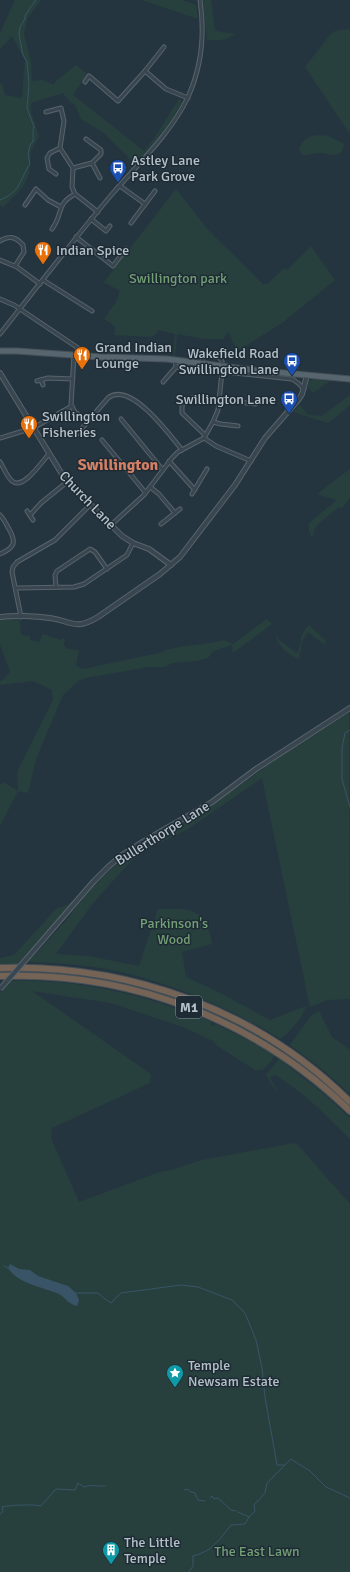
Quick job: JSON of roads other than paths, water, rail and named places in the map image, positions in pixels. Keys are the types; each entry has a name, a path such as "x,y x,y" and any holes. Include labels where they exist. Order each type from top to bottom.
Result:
{"highway":[{"name":"M1","path":"0,968 30,967 65,970 127,980 169,991 209,1007 256,1030 292,1053 316,1071 350,1102"},
{"name":"M1","path":"0,976 57,976 89,980 121,986 176,1002 236,1028 262,1042 285,1057 350,1111"}],"main road":[{"path":"0,351 74,355 83,353 154,358 201,364 222,369 307,375 350,380"}],"street":[{"path":"0,334 76,237 168,129 188,98 200,65 203,30 200,0"},
{"path":"85,82 90,76 118,101 164,47"},
{"path":"145,71 166,89 188,98"},
{"path":"46,112 62,108 64,121 60,148 73,168 72,182 75,194 98,212"},
{"path":"86,139 101,150 101,153"},
{"path":"56,174 49,169 47,158 50,153 60,148"},
{"path":"73,168 92,163 101,153"},
{"path":"101,153 106,154"},
{"path":"92,163 100,178"},
{"path":"25,204 36,189 37,184"},
{"path":"120,186 145,204"},
{"path":"36,189 48,200 61,207"},
{"path":"131,223 155,191"},
{"path":"52,229 58,220 61,207 66,199 75,194"},
{"path":"91,219 106,231 110,226"},
{"path":"0,240 13,237 23,245 24,252 15,266"},
{"path":"76,237 113,266 126,250"},
{"path":"0,260 15,266 40,284"},
{"path":"43,280 92,311"},
{"path":"0,299 14,305 83,353"},
{"path":"74,355 72,406 75,412 87,421"},
{"path":"111,525 150,487 169,461 182,450 205,436 214,422 218,410 222,360 219,357 204,356 201,364"},
{"path":"163,382 176,367 175,360"},
{"path":"176,367 222,369 292,379 304,389"},
{"name":"Church Lane","path":"0,373 67,482 122,536 133,543 149,549 171,565"},
{"path":"0,617 48,617 74,625 85,624 98,617 171,565 180,557 235,485 265,438 299,399 304,389 307,375"},
{"path":"36,381 48,378 73,379"},
{"path":"41,380 43,385"},
{"path":"77,434 108,398 113,395 121,395 135,401 151,413 182,450"},
{"path":"251,461 216,446 184,416 181,409 187,400 194,397 256,404"},
{"path":"0,438 33,428 72,406"},
{"path":"121,419 162,469"},
{"path":"214,422 238,426"},
{"path":"124,430 127,427"},
{"path":"102,440 145,492"},
{"path":"104,450 108,447"},
{"path":"0,462 11,481 22,483 49,454"},
{"path":"169,461 195,490"},
{"path":"192,494 207,469"},
{"path":"30,515 41,503 67,482"},
{"path":"150,487 160,494 175,513"},
{"path":"21,617 12,572 15,564 54,540 90,505"},
{"path":"161,524 180,509"},
{"path":"27,511 33,520"},
{"path":"0,515 14,540 10,548 0,554"},
{"path":"16,588 81,586 127,555 133,543"},
{"path":"56,587 55,575 57,571 90,549 96,552 107,569"},
{"name":"Bullerthorpe Lane","path":"0,988 81,894 117,859 138,844 212,802 256,769 350,708"}],"water":[{"path":"10,1264 19,1269 30,1270 38,1276 68,1286 76,1293 79,1300 77,1306 71,1304 59,1294 18,1278 8,1268"}],"waterway":[{"path":"0,200 7,197 16,189 30,164 28,154 30,145 33,141 34,127 27,108 29,85 27,62 23,55 19,35 20,27 25,19 25,16 36,0"},
{"path":"350,730 345,733 342,748 342,779 350,807"},
{"path":"4,1266 8,1268"},
{"path":"76,1293 98,1293 111,1303 121,1293 181,1285 198,1287 232,1300 245,1313 256,1340 262,1368 265,1397 277,1465 284,1465"},
{"path":"189,1572 193,1566 193,1556 211,1548 231,1525 245,1524 255,1511 254,1505 265,1493 267,1483 291,1459 310,1471 326,1487 350,1498"},
{"path":"0,1514 3,1512 2,1507 5,1506 41,1506 56,1489 75,1490 78,1483 84,1487 105,1486"},
{"path":"184,1490 187,1489 195,1493 198,1500 205,1501"},
{"path":"210,1498 212,1496 214,1499 218,1498 231,1510 236,1511"},
{"path":"238,1512 249,1517"}],"place":[{"name":"Astley Lane Park Grove","path":"118,183"},
{"name":"Indian Spice","path":"43,265"},
{"name":"Grand Indian Lounge","path":"82,370"},
{"name":"Wakefield Road Swillington Lane","path":"292,376"},
{"name":"Swillington Lane","path":"289,414"},
{"name":"Swillington Fisheries","path":"29,439"},
{"name":"Temple Newsam Estate","path":"175,1388"},
{"name":"The Little Temple","path":"111,1565"}],"district":[{"name":"Swillington","path":"118,464"}],"park label":[{"name":"Swillington park","path":"178,278"},
{"name":"Parkinson's Wood","path":"174,932"},
{"name":"The East Lawn","path":"257,1551"}]}
